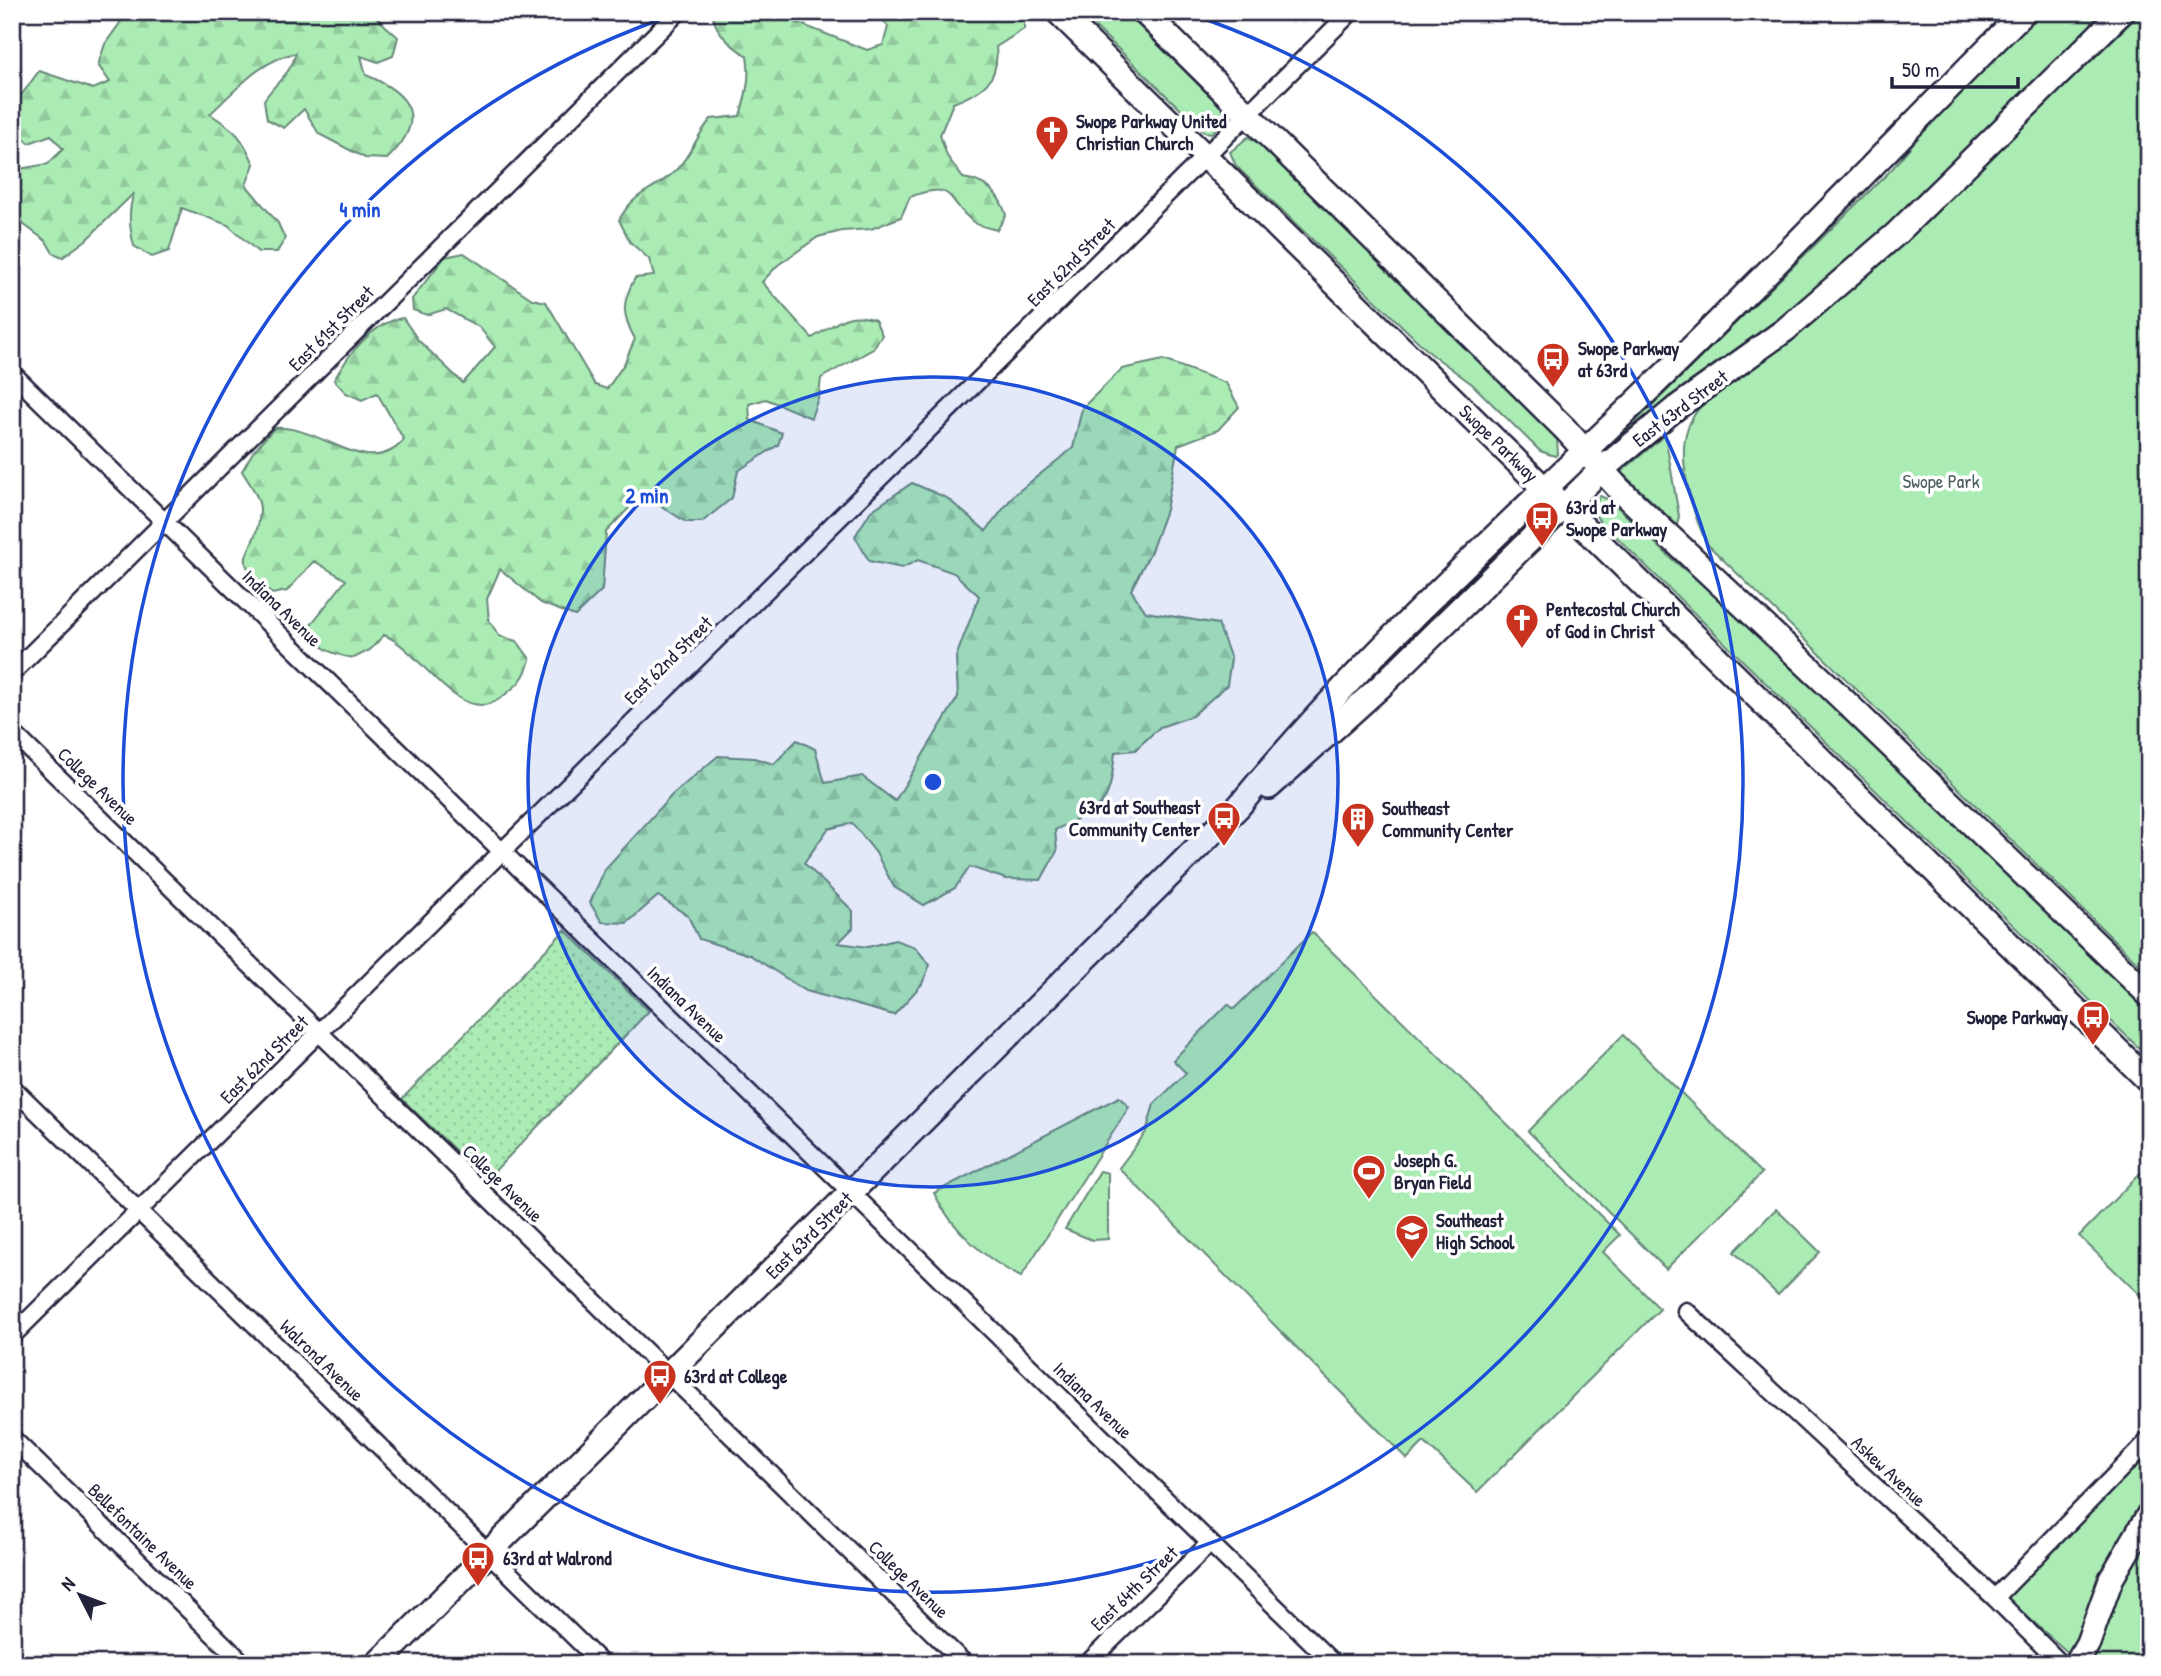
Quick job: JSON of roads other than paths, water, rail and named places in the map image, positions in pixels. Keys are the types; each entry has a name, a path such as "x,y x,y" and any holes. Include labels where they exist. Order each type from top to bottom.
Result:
{"main road":[{"name":"Swope Parkway","path":"1058,12 2149,1081"},
{"path":"1144,12 1250,115 1601,470 2149,995"},
{"name":"East 63rd Street","path":"377,1664 1239,806 1288,746 1380,650 1642,397 2024,12"},
{"name":"East 63rd Street","path":"1239,806 1268,788 1381,686 1601,470 1676,408 1824,299 1906,225 2122,12"},
{"path":"2076,1664 2097,1621 2111,1579 2149,1514"}],"street":[{"name":"East 61st Street","path":"12,673 678,12"},
{"name":"East 62nd Street","path":"12,1336 1250,115 1351,12"},
{"name":"Indiana Avenue","path":"12,373 1334,1664"},
{"name":"College Avenue","path":"12,732 965,1664"},
{"name":"Walrond Avenue","path":"12,1087 602,1664"},
{"name":"Askew Avenue","path":"1686,1311 1995,1598 2062,1664"},
{"name":"Bellefontaine Avenue","path":"12,1438 244,1664"},
{"path":"1995,1598 2149,1440"},
{"name":"East 64th Street","path":"1087,1664 1210,1543"}],"place":[{"name":"Swope Parkway United Christian Church","path":"1052,162"},
{"name":"Swope Parkway at 63rd","path":"1553,389"},
{"name":"63rd at Swope Parkway","path":"1542,548"},
{"name":"Pentecostal Church of God in Christ","path":"1522,650"},
{"name":"63rd at Southeast Community Center","path":"1224,848"},
{"name":"Southeast Community Center","path":"1358,849"},
{"name":"Swope Parkway","path":"2093,1047"},
{"name":"Joseph G. Bryan Field","path":"1369,1201"},
{"name":"Southeast High School","path":"1412,1261"},
{"name":"63rd at College","path":"660,1406"},
{"name":"63rd at Walrond","path":"478,1588"}],"park label":[{"name":"Swope Park","path":"1941,481"}]}
